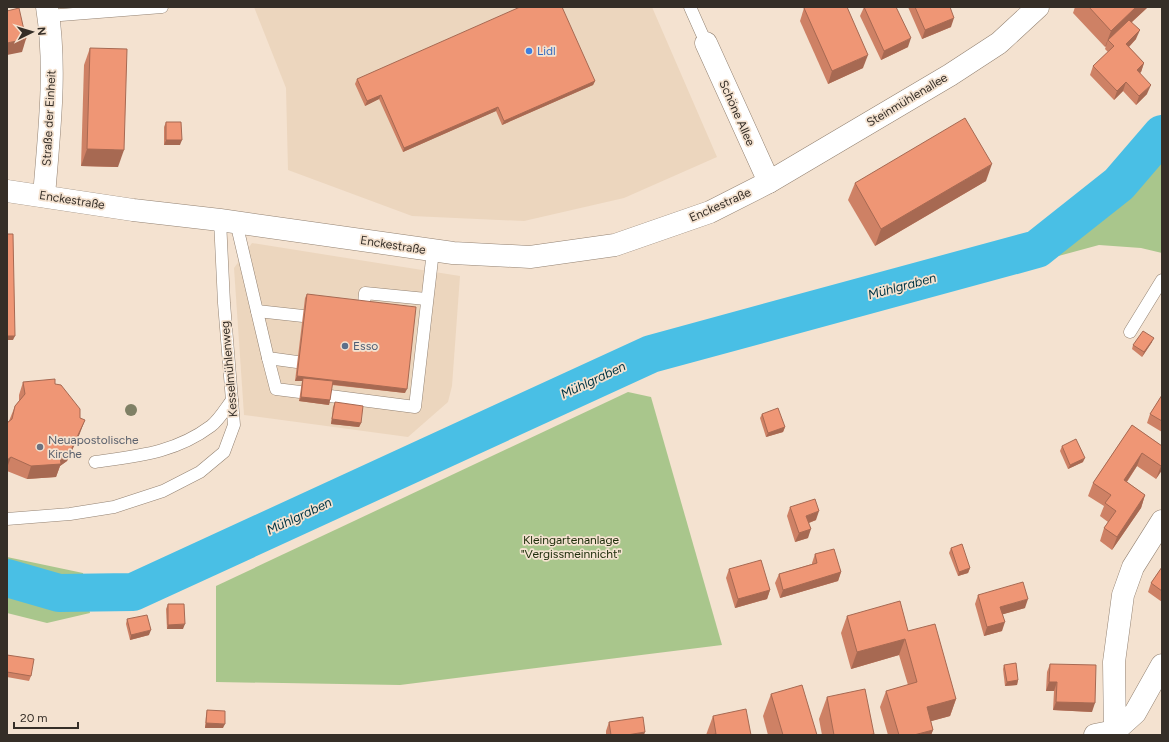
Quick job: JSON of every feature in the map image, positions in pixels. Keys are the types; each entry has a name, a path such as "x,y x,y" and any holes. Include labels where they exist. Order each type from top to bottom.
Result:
{"main road":[{"name":"Steinmühlenallee","path":"769,182 937,83 1000,43 1038,7"},
{"name":"Straße der Einheit","path":"44,196 50,119 51,60 48,12"},
{"name":"Schöne Allee","path":"706,43 769,182"},
{"name":"Enckestraße","path":"7,191 133,210 228,221 433,251 530,257 615,245 710,212 769,182"},
{"path":"1109,734 1113,707 1114,662 1122,595 1133,567 1162,521"},
{"path":"1109,734 1135,713 1162,665"}],"lane":[{"name":"Straße der Einheit","path":"48,12 162,7"},
{"path":"690,7 706,43"},
{"path":"228,221 248,271 276,389 300,392"},
{"name":"Kesselmühlenweg","path":"7,519 70,514 114,507 163,491 200,472 224,452 234,425 224,304 228,221"},
{"path":"330,396 415,407 426,299 433,251"},
{"path":"1130,332 1162,280"},
{"path":"364,305 365,293 426,299"},
{"path":"257,311 303,316"},
{"path":"268,358 297,362"},
{"path":"95,462 153,454 181,444 212,426 232,400"}],"shaded area":[{"path":"254,7 652,7 717,157 624,198 524,221 412,216 288,170 286,88"},
{"path":"252,243 460,276 452,386 448,402 408,437 244,415 234,268"}],"green space":[{"path":"1162,137 1162,253 1141,248 1099,245 1040,261 984,266 1037,253 1119,184"},
{"name":"Kleingartenanlage \"Vergissmeinnicht\"","path":"628,392 651,397 722,645 400,685 216,682 216,586"},
{"path":"7,557 83,573 90,613 47,623 7,613"}],"building":[{"path":"520,7 562,7 595,81 504,121 498,107 404,148 381,95 367,101 357,79"},
{"path":"847,7 868,55 832,71 804,8"},
{"path":"864,7 896,7 911,38 884,51"},
{"path":"915,7 950,7 954,18 925,30"},
{"path":"1089,7 1136,7 1111,31"},
{"path":"19,8 26,39 7,43 7,11"},
{"path":"1129,20 1140,30 1126,44 1144,63 1137,70 1151,85 1139,96 1126,82 1117,91 1093,66 1114,46 1108,40"},
{"path":"90,48 127,49 124,150 87,149"},
{"path":"965,118 992,164 881,229 855,183"},
{"path":"166,122 181,122 182,140 166,140"},
{"path":"7,234 13,234 15,336 7,336"},
{"path":"307,294 416,307 407,389 297,376"},
{"path":"1143,331 1154,338 1144,352 1133,345"},
{"path":"303,378 333,381 330,400 301,397"},
{"name":"Neuapostolische Kirche","path":"55,379 55,384 61,385 80,409 80,418 85,420 72,448 60,456 61,464 31,466 11,457 7,460 7,423 12,419 15,406 25,394 23,382"},
{"path":"1162,395 1162,421 1150,414"},
{"path":"335,402 363,406 361,423 332,419"},
{"path":"778,408 785,427 768,433 762,414"},
{"path":"1132,425 1162,446 1162,464 1161,466 1142,453 1124,480 1145,495 1117,537 1104,528 1116,511 1105,503 1111,495 1093,483"},
{"path":"1076,439 1085,458 1070,465 1062,446"},
{"path":"815,499 819,511 806,516 811,529 799,533 790,507"},
{"path":"962,544 970,568 959,572 951,548"},
{"path":"834,549 841,572 783,590 779,574 817,563 815,554"},
{"path":"761,560 770,590 738,599 729,569"},
{"path":"1162,567 1162,591 1151,583"},
{"path":"1023,582 1028,599 1000,607 1005,622 987,627 978,595"},
{"path":"900,601 908,631 935,624 956,699 927,707 933,730 914,735 899,735 886,691 917,682 905,639 857,652 847,616"},
{"path":"168,604 184,604 185,624 168,625"},
{"path":"147,615 151,630 131,635 127,619"},
{"path":"7,655 34,659 31,676 7,672"},
{"path":"1016,663 1018,680 1007,682 1004,665"},
{"path":"1050,664 1096,665 1095,703 1056,702 1057,682 1049,682"},
{"path":"802,685 817,735 783,735 771,694"},
{"path":"865,689 874,734 834,735 827,697"},
{"path":"746,709 751,735 710,735 716,734 713,716"},
{"path":"207,710 225,711 225,724 206,723"},
{"path":"643,717 645,732 627,735 611,735 609,722"}],"waterway":[{"name":"Mühlgraben","path":"7,578 59,593 133,592 651,354 1037,249 1119,184 1162,134"}],"place":[{"name":"Lidl","path":"529,51"},
{"name":"Esso","path":"345,346"},
{"name":"Neuapostolische Kirche","path":"40,447"}]}
